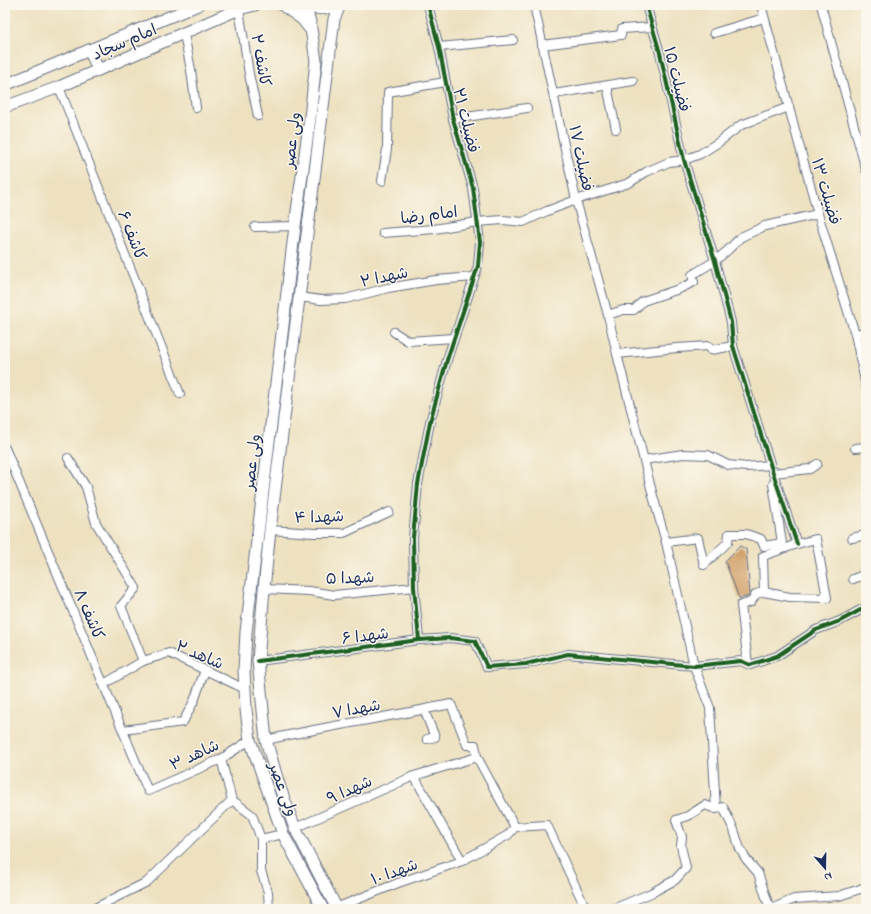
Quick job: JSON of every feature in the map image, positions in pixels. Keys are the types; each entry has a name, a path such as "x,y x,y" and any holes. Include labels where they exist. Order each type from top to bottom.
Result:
{"main road":[{"name":"امام سجاد","path":"5,85 181,9 198,5"},
{"name":"امام سجاد","path":"5,107 59,87 239,9 255,5"},
{"path":"282,5 302,19 311,30"},
{"path":"306,5 321,9 330,8 335,5"},
{"name":"ولی عصر","path":"306,5 316,61 246,632 244,670 250,740 283,834 323,909"},
{"name":"ولی عصر","path":"336,909 295,828 280,788 266,740 258,661 270,530 299,297 334,19 340,5"},
{"path":"89,50 98,69"},
{"path":"287,296 299,297"}],"street":[{"name":"فضیلت ۲۱","path":"419,640 414,587 413,538 418,484 430,422 454,338 478,266 480,242 473,188 453,119 428,5"},
{"name":"فضیلت ۱۷","path":"534,5 576,200 608,314 653,496 666,542 694,666 710,708 716,809"},
{"name":"فضیلت ۱۵","path":"646,5 660,53 684,160 715,261 731,322 734,346 770,463"},
{"name":"فضیلت ۱۳","path":"761,5 818,214 855,334 866,386"},
{"path":"821,5 866,170"},
{"name":"کاشف ۲","path":"239,9 249,74 258,116"},
{"path":"714,33 764,18"},
{"path":"542,45 621,35 622,29 652,27"},
{"path":"184,34 196,108"},
{"path":"438,47 513,40"},
{"path":"554,94 633,81"},
{"path":"382,181 388,148 388,92 445,82"},
{"path":"607,86 616,129"},
{"name":"کاشف ۶","path":"59,87 180,394"},
{"name":"امام رضا","path":"383,233 434,229 477,222 503,220 523,222 576,200 628,183 646,172 669,162 684,160 700,154 741,125 789,107"},
{"path":"453,119 527,108"},
{"path":"608,314 623,310 634,310 643,301 679,289 694,282 692,275 715,261 741,237 765,226 818,214"},
{"path":"255,226 295,226"},
{"name":"شهدا ۲","path":"299,297 321,300 345,299 388,288 436,280 474,277"},
{"path":"394,332 408,340 454,338"},
{"path":"855,334 866,332"},
{"path":"617,354 709,346 711,350 734,346"},
{"path":"855,448 866,446"},
{"name":"کاشف ۸","path":"5,448 148,791"},
{"path":"644,460 683,454 708,455 728,465 747,467 770,463"},
{"path":"68,458 86,487 96,523 136,588 121,606 143,660"},
{"path":"770,463 797,544"},
{"path":"666,542 698,538 704,565 728,542 729,534 746,534 761,539 764,546 782,543 770,463"},
{"path":"773,474 810,469 817,464"},
{"name":"شهدا ۴","path":"270,530 314,533 344,533 389,512"},
{"path":"852,538 866,535"},
{"path":"748,664 741,605 751,602 756,594 764,592 790,597 827,598 816,539 763,556 764,592"},
{"path":"853,579 866,574"},
{"name":"شهدا ۵","path":"264,589 309,591 334,595 414,587"},
{"path":"694,666 741,661 750,665 777,656 816,630 840,621 866,607"},
{"name":"شهدا ۶","path":"258,661 419,640 450,638 475,641 487,667 526,664 568,654 694,666"},
{"name":"شاهد ۲","path":"104,684 143,660 169,653 245,689"},
{"path":"123,730 183,722 194,701 205,670"},
{"name":"شهدا ۷","path":"266,740 451,704 467,745 475,745 477,757"},
{"path":"424,710 435,737 427,739"},
{"name":"شاهد ۳","path":"148,791 221,759 250,740"},
{"path":"477,757 515,827 547,825 586,909"},
{"name":"شهدا ۹","path":"295,828 414,776 477,757"},
{"path":"221,759 232,800 252,815 261,839 261,871 268,892 269,909"},
{"path":"414,776 462,861"},
{"path":"93,909 148,882 232,800"},
{"path":"613,909 651,893 675,880 686,868 681,846 682,837 676,820 688,816 705,805 716,809 723,807 734,830 740,849 758,873 771,909 794,899 839,896 866,887"},
{"name":"شهدا ۱۰","path":"336,909 398,883 462,861 508,835 515,827"},
{"path":"261,839 283,834"}],"building":[{"path":"740,546 746,549 750,594 747,597 739,598 725,561"}],"cycle path":[{"path":"419,640 414,587 413,538 418,484 430,422 447,360 478,266 480,242 473,188 453,119 439,47 428,5"},
{"path":"646,5 660,53 684,160 715,261 731,322 733,346 797,544"},
{"path":"258,661 419,640 450,638 475,641 487,667 526,664 568,654 694,666 741,661 750,665 777,656 816,630 840,621 866,607"}]}
